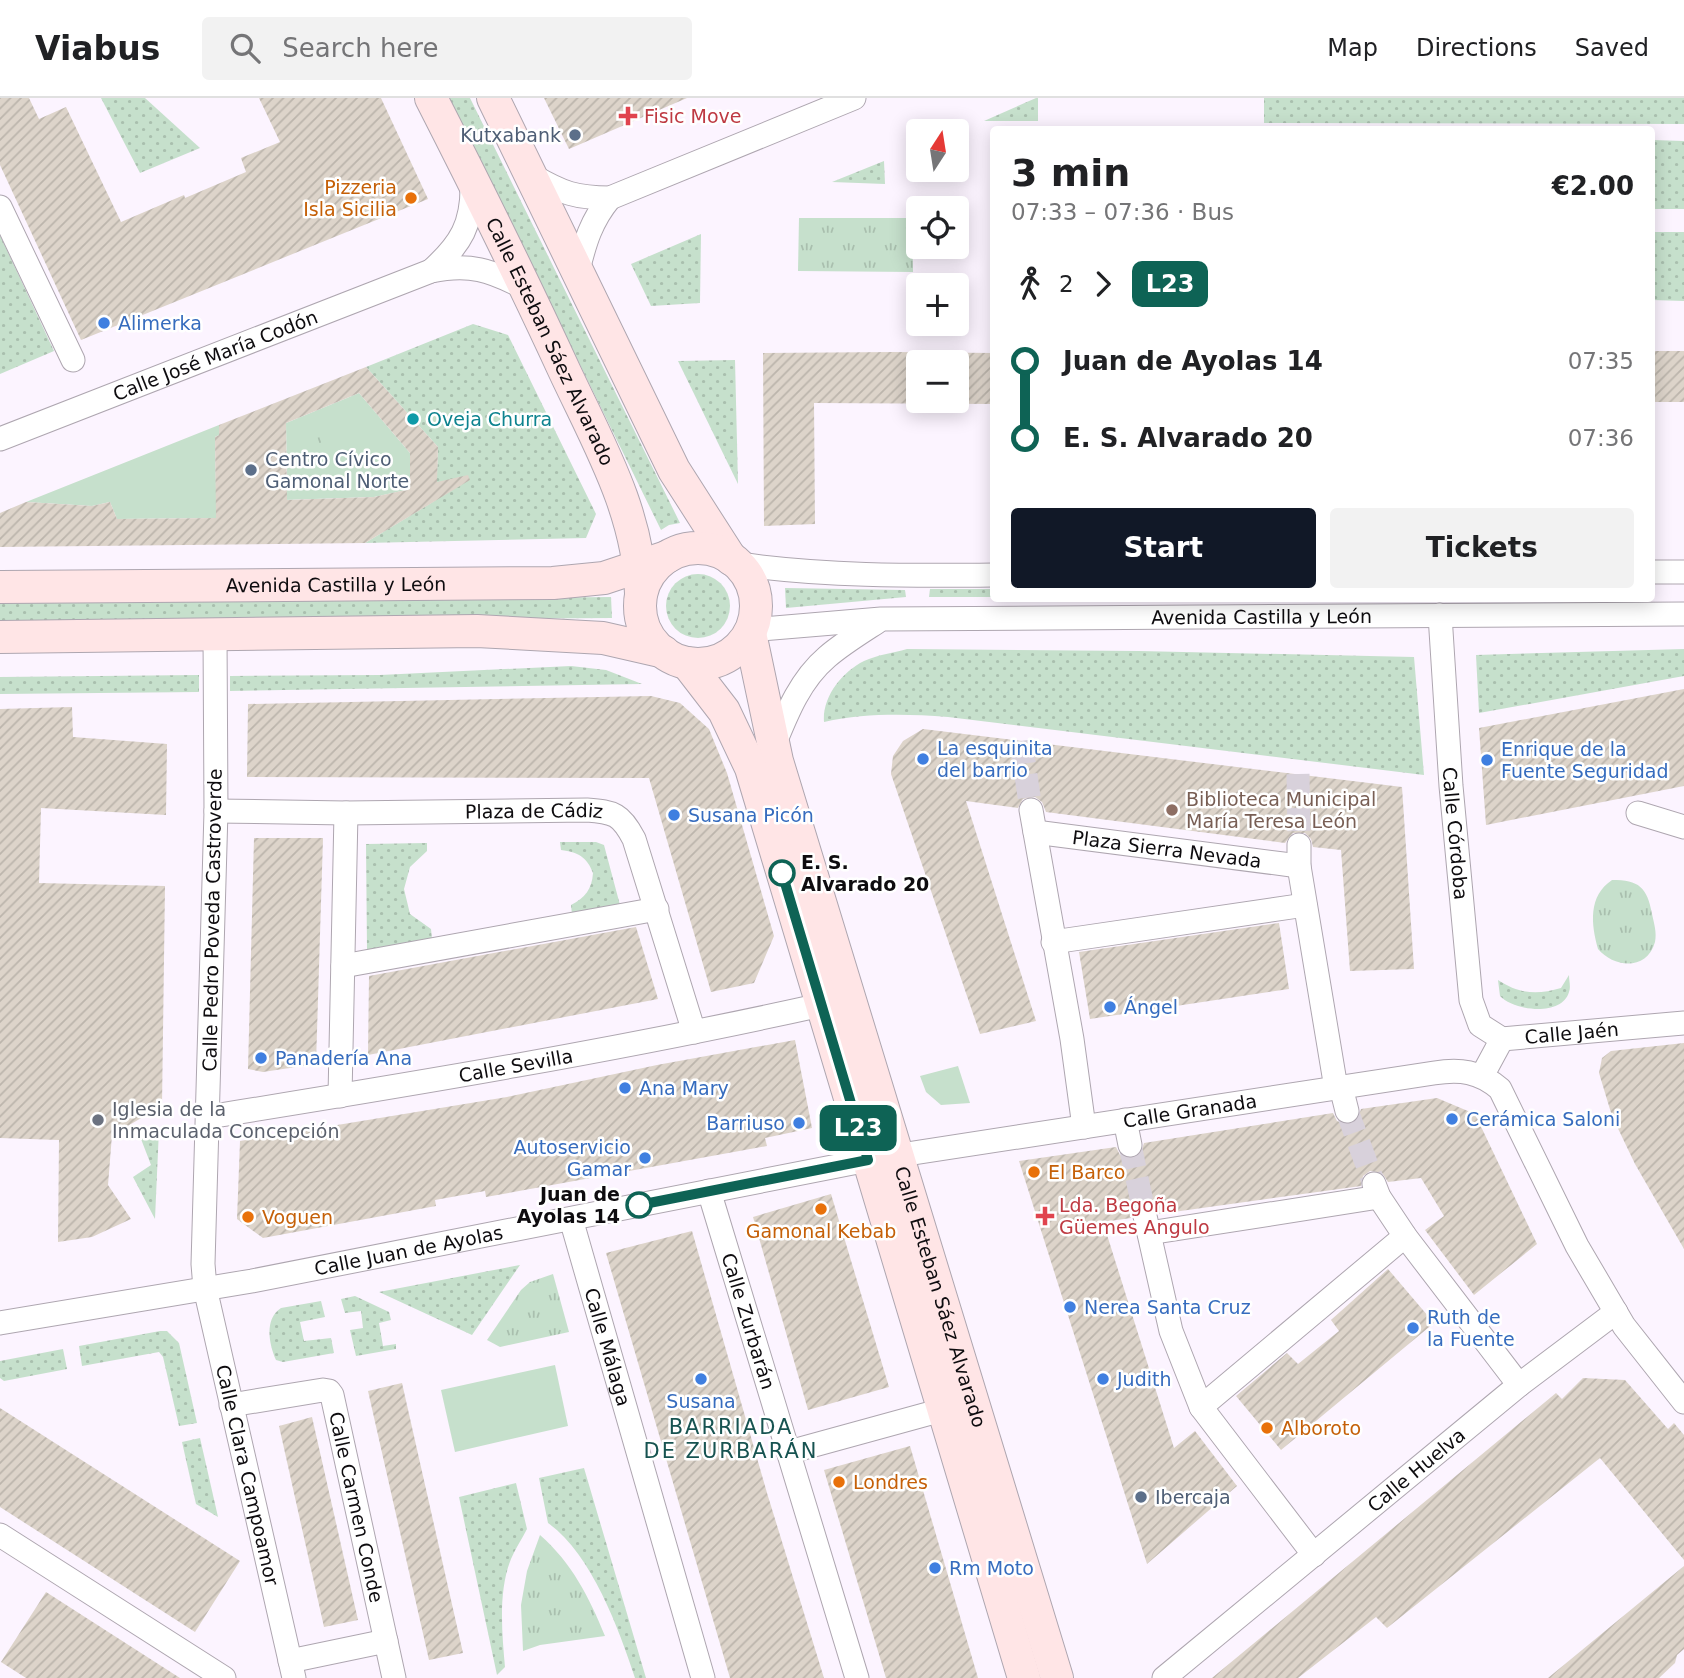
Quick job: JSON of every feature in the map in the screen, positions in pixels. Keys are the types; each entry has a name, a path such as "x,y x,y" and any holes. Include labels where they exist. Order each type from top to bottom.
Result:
{"main road":[{"name":"Calle Esteban Sáez Alvarado","path":"431,98 525,288 623,496 650,573"},
{"path":"0,637 477,631 604,638 709,663 738,649 750,631 756,607 755,595 747,575 674,470 493,98"},
{"path":"586,579 605,563 618,545 623,496"},
{"path":"675,657 650,638 643,626 641,614 650,573 686,550 699,548 711,550 735,561"},
{"name":"Avenida Castilla y León","path":"0,587 553,583 650,573"},
{"name":"Calle Esteban Sáez Alvarado","path":"750,631 774,745 883,1158 942,1409 1024,1678"},
{"name":"Calle Esteban Sáez Alvarado","path":"675,657 724,711 751,768 821,1005 883,1158 1057,1678"}],"street":[{"path":"533,176 555,189 581,198 610,198 854,98"},
{"name":"Calle José María Codón","path":"431,271 460,241 473,202 472,179"},
{"path":"578,270 586,238 596,215 610,198"},
{"path":"0,207 73,360"},
{"name":"Calle José María Codón","path":"0,439 431,271 468,266 486,269 525,288"},
{"path":"735,561 823,573 990,575"},
{"path":"1655,572 1684,572"},
{"name":"Avenida Castilla y León","path":"750,631 881,619 1684,614"},
{"name":"Calle Córdoba","path":"1440,615 1451,786 1471,1000 1480,1025 1502,1039"},
{"path":"774,745 796,696 810,674 825,658 881,619"},
{"name":"Calle Pedro Poveda Castroverde","path":"205,1288 202,1231 208,1117 216,811 215,635"},
{"name":"Plaza de Cádiz","path":"216,811 346,813 587,810 616,814 634,838 694,1032"},
{"path":"340,1096 346,813"},
{"path":"1638,813 1684,827"},
{"name":"Plaza Sierra Nevada","path":"1084,1126 1072,1039 1033,821 1299,855 1305,905 1339,1088"},
{"path":"1053,942 1305,905"},
{"path":"343,966 657,909"},
{"name":"Calle Sevilla","path":"208,1117 694,1032 821,1005"},
{"name":"Calle Jaén","path":"1482,1076 1502,1039 1684,1023"},
{"name":"Calle Granada","path":"883,1158 1453,1070 1482,1076"},
{"path":"1482,1076 1500,1089 1577,1246 1624,1326 1684,1402"},
{"path":"1339,1088 1348,1111"},
{"path":"1125,1120 1130,1145"},
{"name":"Calle Juan de Ayolas","path":"0,1323 205,1288 883,1158"},
{"name":"Calle Zurbarán","path":"709,1191 857,1678"},
{"path":"1314,1555 1202,1407 1171,1331 1147,1224 1377,1191 1405,1236 1520,1385"},
{"name":"Calle Málaga","path":"571,1219 703,1678"},
{"path":"1202,1407 1405,1236"},
{"name":"Calle Clara Campoamor","path":"205,1288 292,1670 386,1641"},
{"name":"Calle Huelva","path":"1164,1678 1520,1385 1616,1312"},
{"name":"Calle Carmen Conde","path":"231,1405 323,1390 332,1395 394,1678"},
{"path":"789,1452 942,1409"},
{"path":"0,1535 224,1678"}],"green space":[{"path":"101,98 145,98 200,148 140,173"},
{"path":"449,98 470,98 680,523 661,530"},
{"path":"1036,98 1038,121 984,121"},
{"path":"1264,98 1684,98 1684,124 1264,123"},
{"path":"1655,140 1684,141 1684,209 1655,209"},
{"path":"884,161 885,184 832,182"},
{"path":"799,218 906,218 906,259 913,259 913,272 798,271"},
{"path":"1655,232 1684,232 1684,301 1655,300"},
{"path":"701,234 700,303 651,306 631,264"},
{"path":"0,235 54,351 0,374"},
{"path":"473,324 508,335 596,514 586,538 365,543 436,500 438,447 366,367"},
{"path":"735,360 738,484 678,361"},
{"path":"359,393 410,453 411,489 374,497 284,500 284,489 287,487 286,423"},
{"path":"219,425 219,435 215,437 216,489 223,518 117,519 110,502 92,506 26,502"},
{"path":"306,427 317,432 322,443 317,454 306,459 295,454 290,443 295,432"},
{"path":"692,574 704,574 721,583 728,594 728,618 721,629 704,638 692,638 680,633 671,624 666,612 666,600 671,588 680,579"},
{"path":"785,588 905,590 906,597 786,608"},
{"path":"930,589 990,589 990,597 929,597"},
{"path":"611,597 612,618 0,622 0,603"},
{"path":"907,649 1414,657 1424,775 948,717 886,715 824,722 826,703 835,686 848,672 869,659"},
{"path":"1684,649 1684,676 1479,713 1476,655"},
{"path":"571,666 606,670 642,684 230,691 230,676 380,675"},
{"path":"199,675 199,692 0,694 0,677"},
{"path":"560,842 596,842 604,845 620,905 572,914 571,905 587,892 593,873 581,856 561,850"},
{"path":"427,843 427,851 410,867 404,889 410,914 431,929 432,939 367,950 366,844"},
{"path":"1612,880 1629,882 1640,887 1650,905 1655,942 1651,951 1638,962 1621,963 1598,949 1593,911 1599,894"},
{"path":"1569,975 1570,990 1565,1000 1548,1008 1526,1008 1500,996 1498,980 1521,991 1544,992 1561,988"},
{"path":"958,1066 970,1103 941,1105 926,1092 920,1076"},
{"path":"159,1129 155,1219 133,1177 151,1165 141,1139"},
{"path":"520,1265 472,1335 379,1292"},
{"path":"553,1274 569,1332 500,1347 487,1340 521,1290 530,1282"},
{"path":"355,1296 389,1312 391,1320 379,1323 383,1346 396,1344 396,1349 356,1356 350,1330 363,1328 361,1311 345,1313 341,1299"},
{"path":"321,1301 325,1317 300,1322 304,1341 331,1338 334,1353 283,1362 276,1360 271,1347 270,1325 276,1313 281,1308"},
{"path":"167,1331 179,1343 197,1423 179,1426 163,1357 159,1352 82,1366 79,1346"},
{"path":"63,1349 67,1369 4,1381 0,1378 0,1361"},
{"path":"555,1365 568,1426 455,1452 441,1390"},
{"path":"200,1438 218,1517 196,1504 182,1442"},
{"path":"584,1468 646,1678 635,1678 612,1615 590,1572 563,1536 548,1523 539,1478"},
{"path":"516,1483 527,1529 511,1559 504,1585 502,1612 505,1667 497,1675 459,1497"},
{"path":"540,1535 561,1557 578,1581 605,1636 540,1645 523,1651 521,1605 527,1571"}],"building":[{"path":"0,98 29,98 39,119 66,107 121,222 246,172 241,158 280,142 259,98 381,98 428,199 81,340 0,165"},
{"path":"544,98 687,98 569,149"},
{"path":"1655,351 1684,351 1684,402 1655,402"},
{"path":"906,352 906,404 814,403 815,524 764,526 763,353"},
{"path":"969,353 990,353 990,404 969,404"},
{"name":"Centro Cívico Gamonal Norte","path":"366,367 438,447 437,482 468,475 470,480 365,543 0,547 0,513 26,502 92,506 110,502 117,519 216,518 215,437 219,435 219,425","holes":["359,393 410,453 410,489 374,497 287,500 286,423"]},
{"path":"1684,689 1684,786 1486,825 1479,728"},
{"path":"651,696 680,703 709,729 727,773 774,936 754,983 711,992 649,778 247,777 248,704"},
{"path":"72,707 73,737 167,744 166,815 41,808 39,883 165,886 162,1106 112,1135 108,1185 131,1219 92,1237 58,1242 59,1140 0,1138 0,709"},
{"path":"923,729 1402,787 1414,969 1350,971 1341,850 1313,847 1311,839 1305,833 1293,833 1285,843 1046,812 1042,802 1035,797 1023,799 1018,808 966,801 1036,1021 980,1034 891,774 893,756 903,741"},
{"path":"254,838 323,838 316,1064 263,1072 248,1069"},
{"path":"1279,923 1289,989 1090,1019 1079,952"},
{"path":"636,927 658,999 368,1055 369,976"},
{"path":"795,1040 812,1128 765,1138 767,1146 486,1197 485,1191 435,1200 436,1206 263,1238 237,1219 240,1141 507,1097 657,1065"},
{"path":"1684,1043 1684,1249 1635,1164 1612,1116 1599,1073 1602,1058 1611,1051"},
{"path":"1437,1098 1475,1114 1537,1244 1474,1295 1425,1230 1444,1216 1421,1178 1388,1182 1382,1173 1370,1171 1363,1176 1361,1186 1159,1214 1155,1206 1143,1202 1135,1206 1131,1218 1103,1222 1174,1448 1195,1431 1237,1486 1147,1564 1019,1161 1116,1147 1120,1155 1132,1159 1140,1155 1144,1143 1333,1113 1337,1121 1350,1125 1357,1121 1361,1109"},
{"path":"831,1194 889,1387 808,1410 753,1217"},
{"path":"692,1231 767,1493 824,1678 730,1678 606,1253"},
{"path":"1388,1269 1434,1323 1281,1450 1236,1396 1287,1353 1298,1364 1339,1331 1331,1320"},
{"path":"1583,1378 1625,1380 1668,1429 1674,1423 1684,1435 1684,1560 1600,1458 1387,1628 1376,1617 1298,1678 1212,1678 1556,1393 1562,1399"},
{"path":"402,1383 463,1653 429,1660 368,1391"},
{"path":"0,1408 240,1561 195,1632 0,1507"},
{"path":"312,1417 358,1620 324,1627 279,1426"},
{"path":"910,1446 978,1678 886,1678 824,1470"},
{"path":"1684,1566 1684,1649 1677,1655 1675,1663 1659,1678 1548,1678"},
{"path":"46,1592 180,1678 26,1678 1,1662"}],"tunnel":[{"path":"1021,741 1031,810"},
{"path":"1298,774 1299,845"},
{"path":"1347,1111 1374,1184"},
{"path":"1130,1145 1145,1216"}],"bus line":[{"name":"L23","path":"639,1205 868,1160 782,873"}],"place":[{"name":"Fisic Move","path":"628,116"},
{"name":"Kutxabank","path":"575,135"},
{"name":"Pizzeria Isla Sicilia","path":"411,198"},
{"name":"Alimerka","path":"104,323"},
{"name":"Oveja Churra","path":"413,419"},
{"name":"Centro Cívico Gamonal Norte","path":"251,470"},
{"name":"La esquinita del barrio","path":"923,759"},
{"name":"Enrique de la Fuente Seguridad","path":"1487,760"},
{"name":"Biblioteca Municipal María Teresa León","path":"1172,810"},
{"name":"Susana Picón","path":"674,815"},
{"name":"E. S. Alvarado 20","path":"782,873"},
{"name":"Ángel","path":"1110,1007"},
{"name":"Panadería Ana","path":"261,1058"},
{"name":"Ana Mary","path":"625,1088"},
{"name":"Cerámica Saloni","path":"1452,1119"},
{"name":"Iglesia de la Inmaculada Concepción","path":"98,1120"},
{"name":"Barriuso","path":"799,1123"},
{"name":"Autoservicio Gamar","path":"645,1158"},
{"name":"El Barco","path":"1034,1172"},
{"name":"Juan de Ayolas 14","path":"639,1205"},
{"name":"Gamonal Kebab","path":"821,1209"},
{"name":"Lda. Begoña Güemes Angulo","path":"1045,1216"},
{"name":"Voguen","path":"248,1217"},
{"name":"Nerea Santa Cruz","path":"1070,1307"},
{"name":"Ruth de la Fuente","path":"1413,1328"},
{"name":"Susana","path":"701,1379"},
{"name":"Judith","path":"1103,1379"},
{"name":"Alboroto","path":"1267,1428"},
{"name":"Londres","path":"839,1482"},
{"name":"Ibercaja","path":"1141,1497"},
{"name":"Rm Moto","path":"935,1568"}],"district":[{"name":"BARRIADA DE ZURBARÁN","path":"731,1439"}]}
